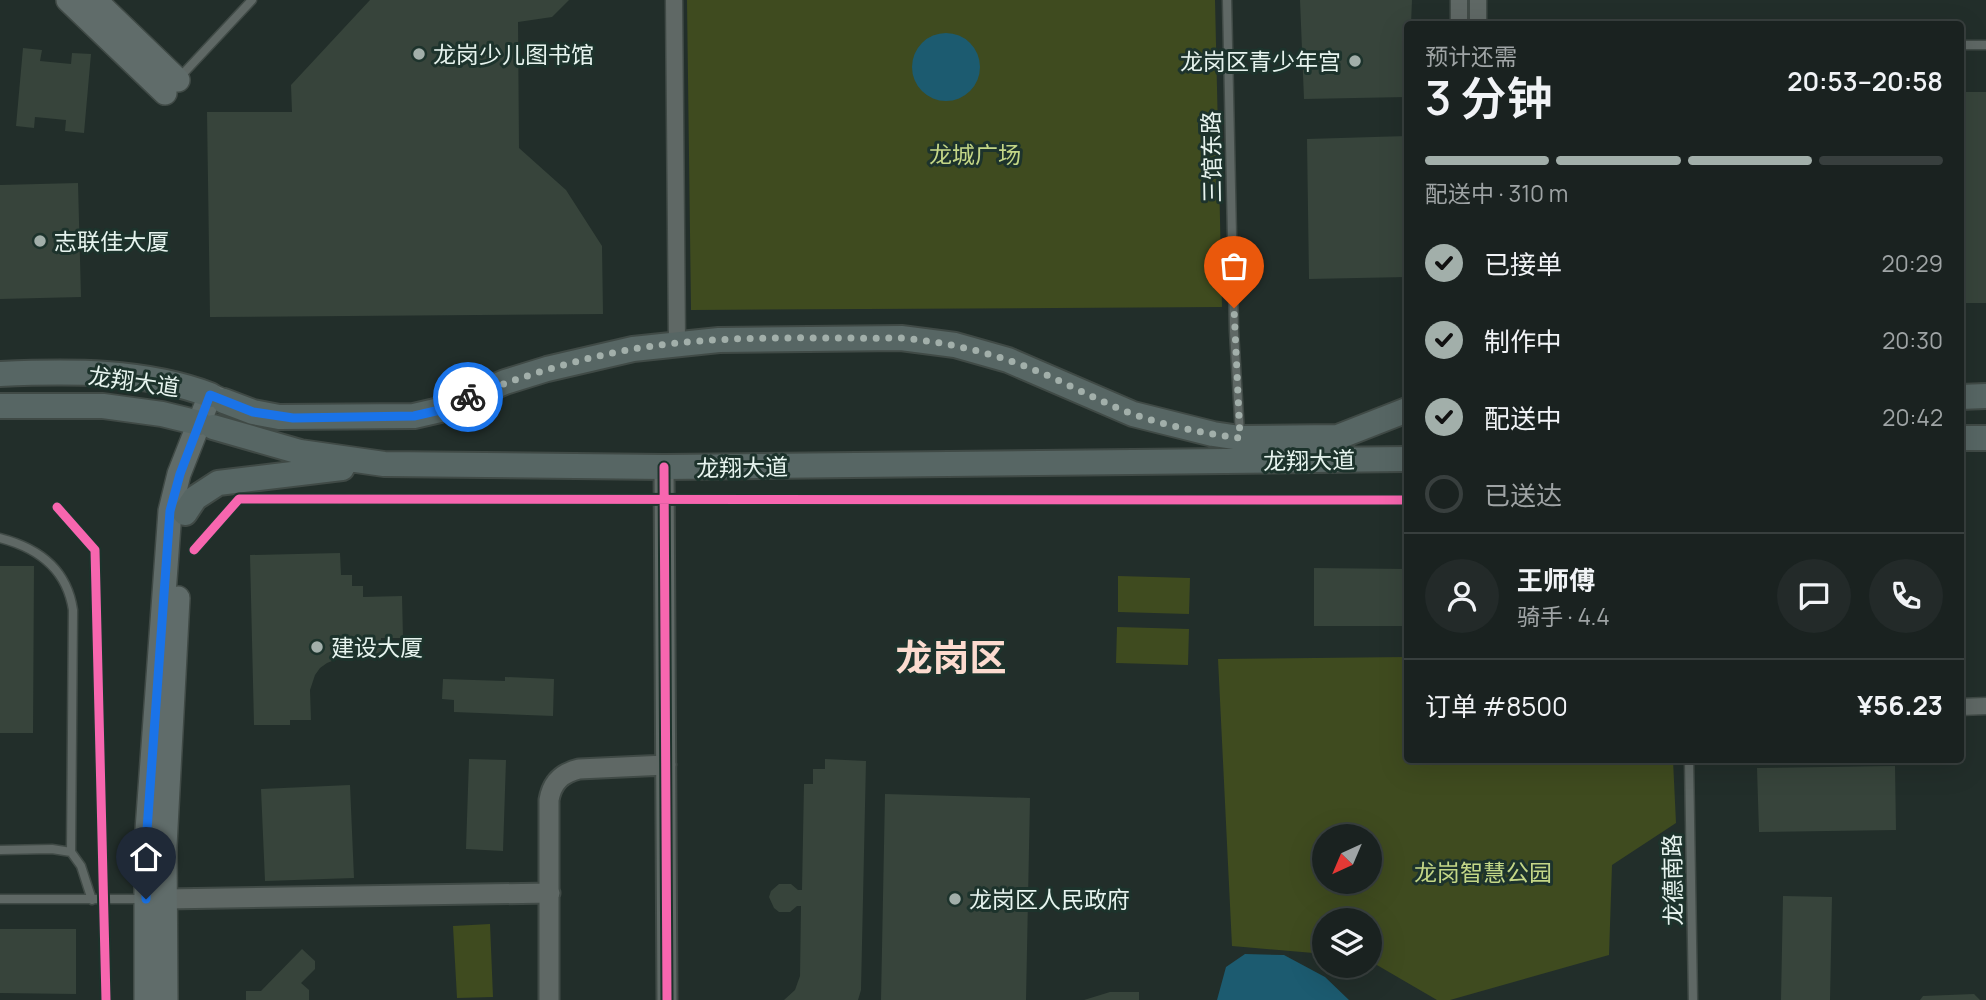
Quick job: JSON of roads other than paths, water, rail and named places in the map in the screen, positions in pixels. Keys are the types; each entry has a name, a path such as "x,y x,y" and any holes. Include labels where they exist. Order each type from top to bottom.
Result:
{"main road":[{"path":"68,0 171,86"},
{"path":"95,0 171,86"},
{"name":"龙翔大道","path":"0,374 66,373 144,378 169,382 253,412 279,417 414,416 440,410 505,383 590,357 677,343 901,338 929,340 1008,360 1133,414 1186,429 1240,438 1338,437 1404,411"},
{"path":"1964,397 1986,396"},
{"path":"166,1000 156,899 146,844 166,549 174,492 217,398"},
{"name":"龙翔大道","path":"0,406 66,405 162,414 300,452 384,464 664,467 1404,459"},
{"path":"146,1000 156,899 165,846 181,550 185,513 206,425"},
{"path":"1964,438 1986,438"},
{"path":"185,513 202,492 226,480 384,464"}],"street":[{"path":"674,0 677,343"},
{"path":"1459,0 1459,21"},
{"path":"1478,0 1478,21"},
{"path":"664,467 667,1000"},
{"path":"1964,707 1986,706"},
{"path":"550,1000 549,800 554,784 567,772 579,769 666,765"},
{"path":"156,899 550,893"}],"lane":[{"path":"171,86 252,0"},
{"name":"三馆东路","path":"1227,0 1234,331 1240,438"},
{"path":"1964,45 1986,45"},
{"path":"0,538 18,543 49,562 62,575 71,592 71,852 81,866 92,900"},
{"name":"龙德南路","path":"1689,763 1693,1000"},
{"path":"0,850 52,849 71,852"},
{"path":"0,899 156,899"}],"water":[{"path":"946,33 959,36 970,43 977,54 980,67 977,80 970,91 959,98 946,101 933,98 922,91 915,80 912,67 915,54 922,43 933,36"},
{"path":"1245,954 1284,955 1312,970 1312,978 1326,978 1349,1000 1217,1000 1226,967"}],"place":[{"name":"龙岗少儿图书馆","path":"419,54"},
{"name":"龙岗区青少年宫","path":"1355,61"},
{"name":"志联佳大厦","path":"40,241"},
{"name":"建设大厦","path":"317,647"},
{"name":"龙岗区人民政府","path":"955,899"}],"district":[{"name":"龙岗区","path":"951,657"}],"park label":[{"name":"龙城广场","path":"975,154"},
{"name":"龙岗智慧公园","path":"1483,872"}]}
